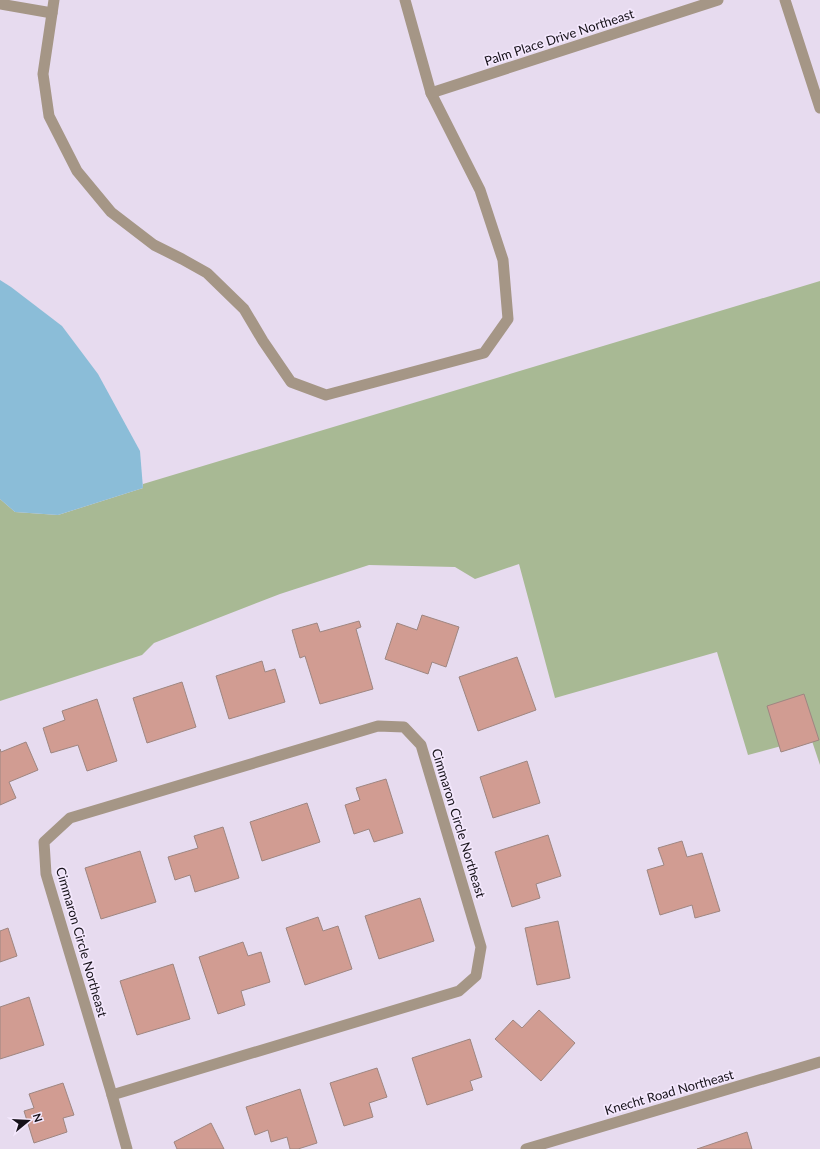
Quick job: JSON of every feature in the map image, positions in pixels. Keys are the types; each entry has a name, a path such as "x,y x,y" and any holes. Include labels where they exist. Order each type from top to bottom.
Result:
{"street":[{"path":"54,0 44,74 49,116 78,172 111,212 154,245 206,273 244,309 263,341 291,382 326,395 484,353 508,319 503,260 480,190 431,93 405,0"},
{"name":"Palm Place Drive Northeast","path":"431,93 718,0"},
{"path":"785,0 820,108"},
{"path":"0,4 52,13"},
{"name":"Cimmaron Circle Northeast","path":"112,1095 459,990 476,976 481,947 421,745 404,727 378,726 70,818 44,842 46,874 127,1149"},
{"name":"Knecht Road Northeast","path":"526,1149 820,1062"}],"green space":[{"path":"820,281 820,765 811,738 748,755 717,652 555,698 519,564 475,579 455,567 369,565 280,594 154,643 142,655 0,701 0,499 15,512 58,515 143,488 143,484"}],"water":[{"path":"0,280 62,326 98,374 140,451 143,488 58,515 15,512 0,499"}],"building":[{"path":"422,615 459,627 446,667 432,662 428,674 385,659 397,623 417,630"},
{"path":"359,621 361,627 356,629 373,689 320,704 305,656 300,658 292,630 317,623 320,632"},
{"path":"517,657 536,710 478,731 459,677"},
{"path":"262,661 265,672 275,669 285,702 229,719 216,676"},
{"path":"182,682 196,727 147,743 133,698"},
{"path":"804,694 819,740 781,752 767,706"},
{"path":"97,699 117,761 87,771 78,745 51,753 43,728 65,720 62,711"},
{"path":"26,742 38,770 9,782 16,798 0,805 0,749 1,752"},
{"path":"527,761 540,803 493,818 480,777"},
{"path":"386,779 403,833 374,842 369,829 354,834 345,805 360,800 356,788"},
{"path":"307,803 320,842 262,861 250,822"},
{"path":"223,827 239,878 195,892 190,875 175,880 168,857 198,848 194,836"},
{"path":"548,835 561,876 536,884 540,898 512,907 495,852"},
{"path":"682,841 687,857 702,853 720,911 695,918 692,905 660,915 647,870 664,865 658,848"},
{"path":"140,851 156,902 101,919 85,868"},
{"path":"420,898 434,941 379,959 365,916"},
{"path":"318,917 323,931 338,926 352,969 305,985 286,928"},
{"path":"558,921 570,978 537,985 525,928"},
{"path":"8,928 17,956 0,962 0,931"},
{"path":"243,942 248,956 261,952 270,982 241,991 245,1005 218,1014 199,957"},
{"path":"173,964 190,1019 137,1035 120,981"},
{"path":"29,997 44,1045 0,1059 0,1007"},
{"path":"539,1010 575,1043 541,1081 495,1039 513,1020 522,1028"},
{"path":"470,1039 482,1077 470,1081 473,1090 427,1105 412,1058"},
{"path":"377,1068 387,1097 369,1103 373,1117 344,1126 330,1083"},
{"path":"63,1083 74,1115 63,1118 67,1132 34,1143 24,1111 34,1108 29,1094"},
{"path":"300,1089 317,1143 298,1149 290,1149 287,1137 271,1142 268,1130 255,1135 246,1107"},
{"path":"211,1123 224,1149 177,1149 174,1142"},
{"path":"747,1132 752,1149 697,1149"}]}
